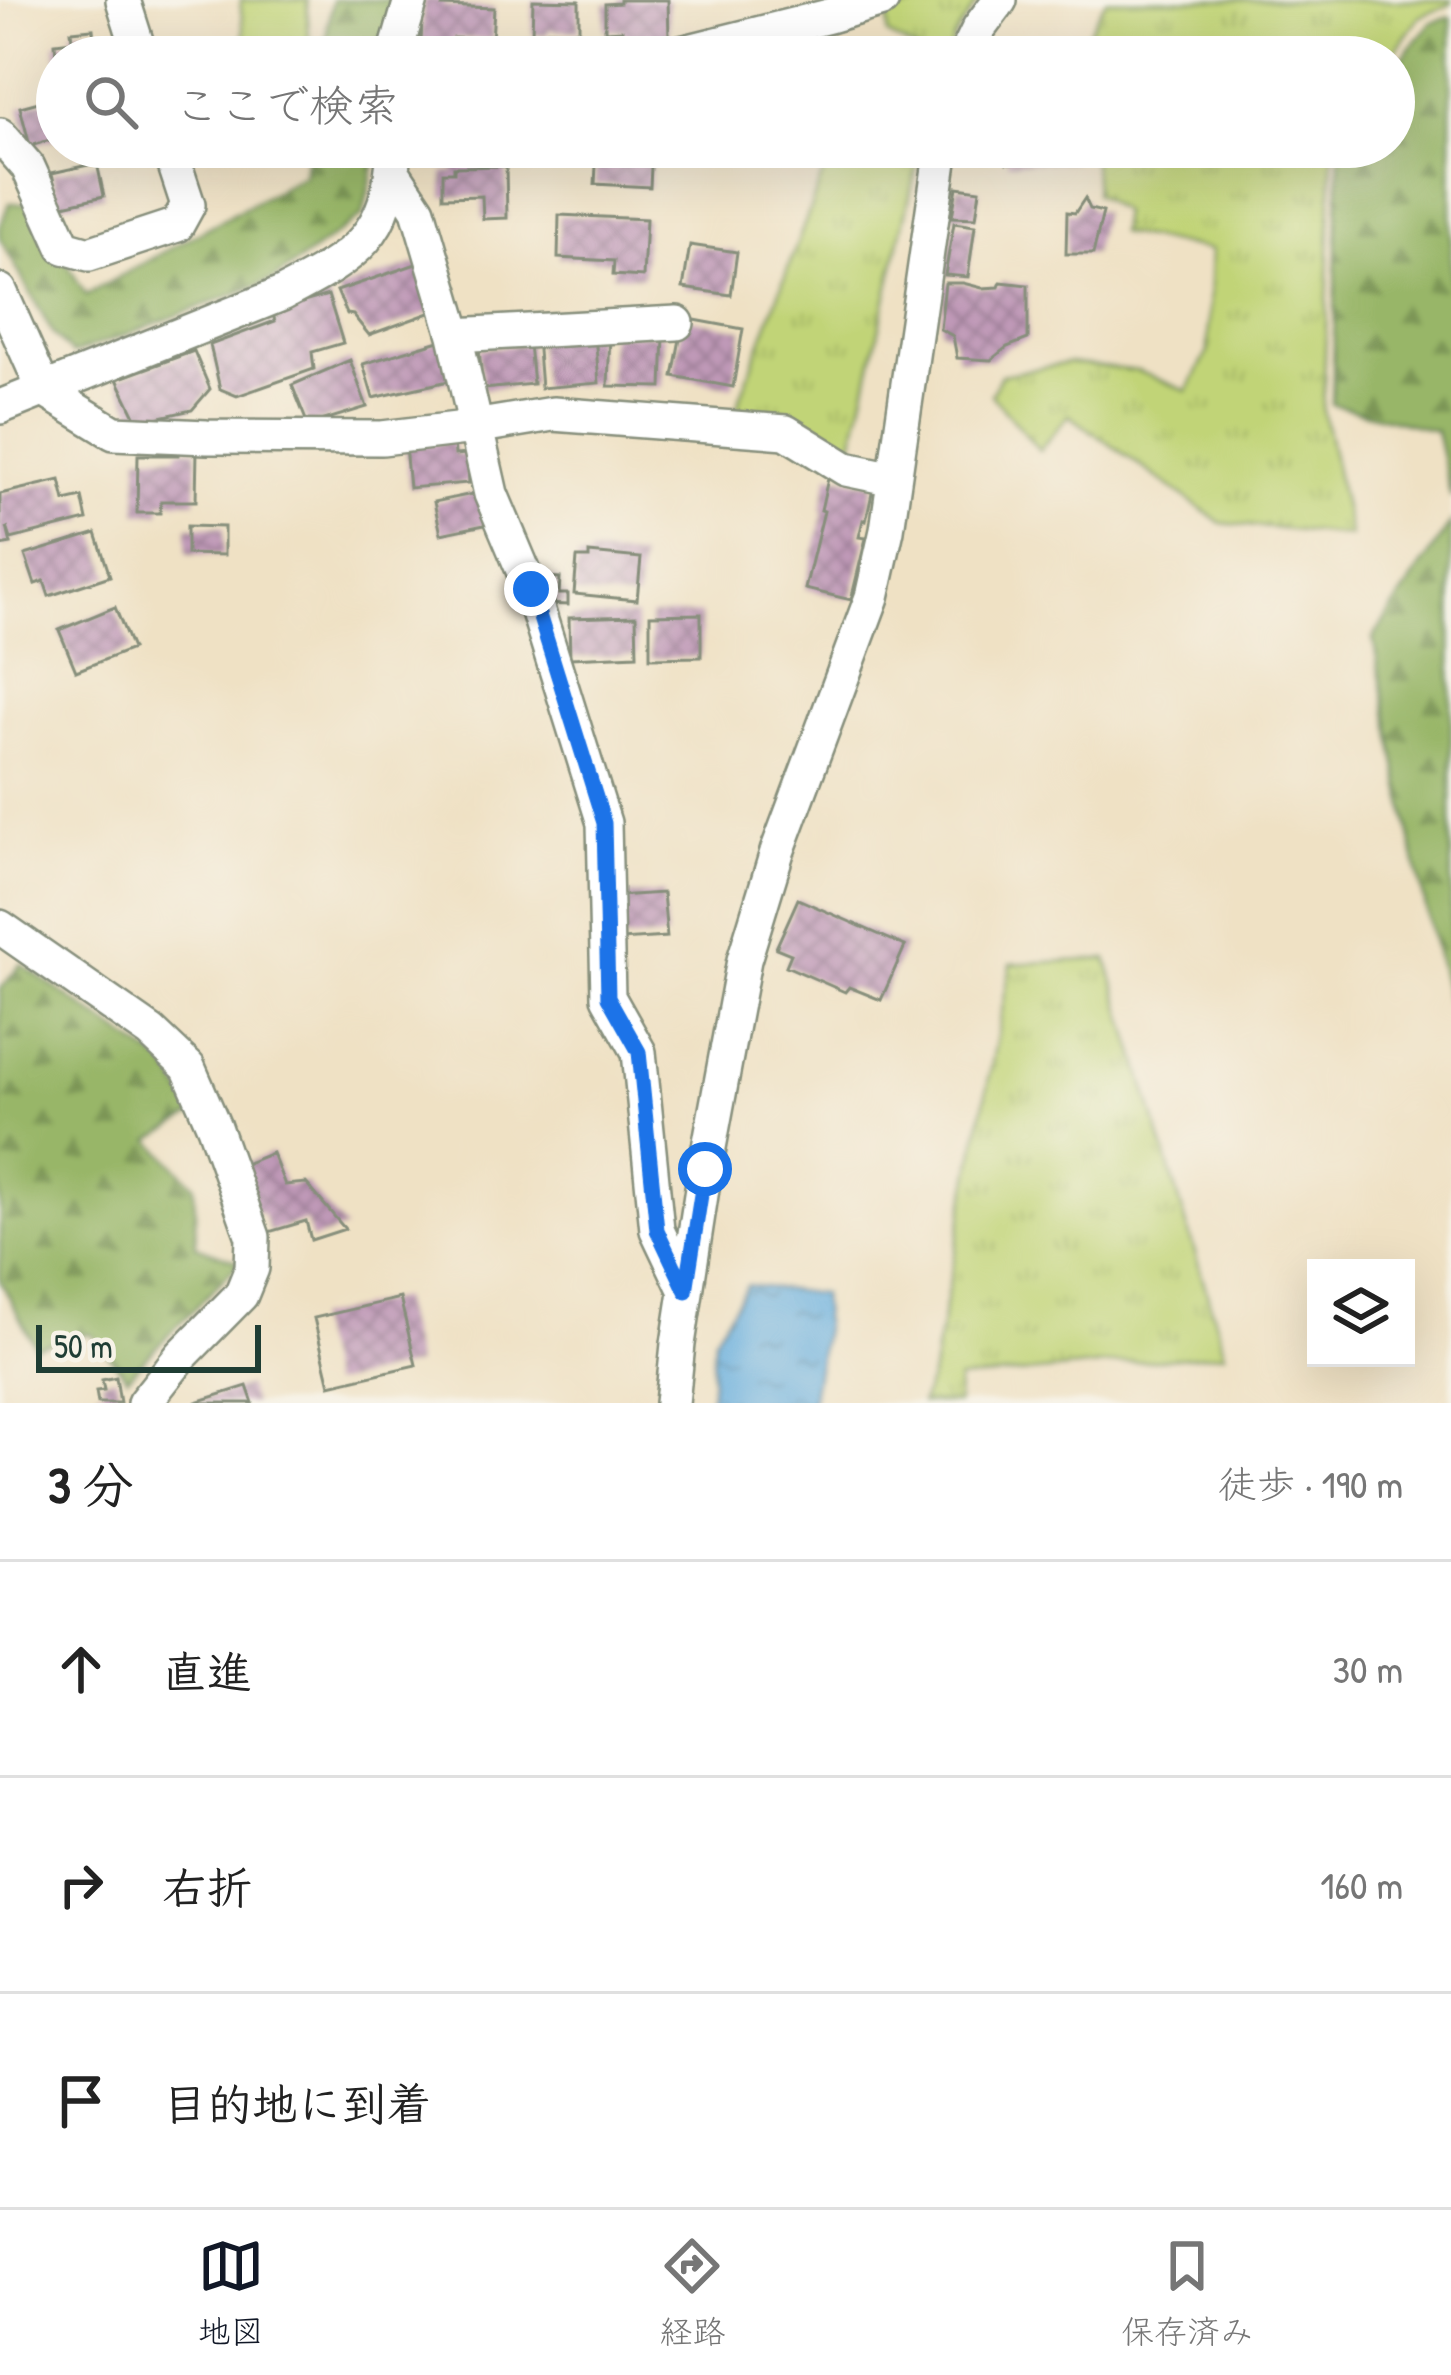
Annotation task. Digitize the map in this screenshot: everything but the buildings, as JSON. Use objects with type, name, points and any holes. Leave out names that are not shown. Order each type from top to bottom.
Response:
[{"type":"street","points":[[123,0],[134,36]]},
{"type":"street","points":[[400,36],[411,0]]},
{"type":"street","points":[[734,36],[825,8],[882,0]]},
{"type":"street","points":[[975,36],[1000,0]]},
{"type":"street","points":[[0,135],[28,167],[64,247],[89,254],[177,225],[188,205],[177,168]]},
{"type":"street","points":[[0,407],[282,294],[325,272],[368,239],[388,197],[393,168]]},
{"type":"street","points":[[398,168],[418,210],[455,335],[490,494],[531,589],[604,823],[608,997],[639,1052],[657,1230],[686,1291]]},
{"type":"street","points":[[672,1403],[705,1169],[744,960],[777,852],[872,597],[887,530],[939,168]]},
{"type":"street","points":[[0,291],[44,390],[114,433],[382,438],[553,414],[786,432],[846,469],[894,479]]},
{"type":"street","points":[[455,335],[677,323]]},
{"type":"street","points":[[0,927],[151,1032],[188,1067],[253,1237],[253,1268],[241,1295],[182,1355],[144,1403]]},
{"type":"green space","points":[[240,0],[307,0],[309,36],[244,36]]},
{"type":"green space","points":[[332,0],[402,0],[396,36],[326,36]]},
{"type":"green space","points":[[930,0],[979,0],[955,36],[890,36],[888,15]]},
{"type":"green space","points":[[1106,0],[1451,0],[1419,17],[1406,36],[1087,35]]},
{"type":"green space","points":[[1451,17],[1451,498],[1436,431],[1332,404],[1339,168],[1415,168],[1415,42],[1431,23]]},
{"type":"green space","points":[[305,168],[373,168],[363,215],[273,280],[73,354],[53,334],[0,238],[9,203],[31,204],[86,295],[304,175]]},
{"type":"green space","points":[[825,168],[916,168],[852,448],[736,409]]},
{"type":"green space","points":[[1093,168],[1332,168],[1323,410],[1350,536],[1221,523],[1069,415],[1039,450],[991,394],[1001,375],[1068,363],[1138,371],[1187,391],[1208,352],[1211,250],[1119,233],[1122,212],[1095,194]]},
{"type":"green space","points":[[1451,523],[1451,1017],[1413,851],[1373,638]]},
{"type":"green space","points":[[1107,959],[1225,1353],[958,1380],[957,1403],[921,1403],[931,1377],[1011,964]]},
{"type":"green space","points":[[21,964],[166,1065],[195,1114],[151,1140],[194,1185],[196,1246],[240,1262],[127,1377],[90,1333],[35,1346],[0,1280],[0,990]]},
{"type":"water","points":[[747,1285],[821,1294],[824,1329],[811,1403],[710,1403],[714,1338]]},
{"type":"route","points":[[531,589],[604,823],[608,997],[639,1052],[657,1230],[686,1291],[705,1169]]}]
